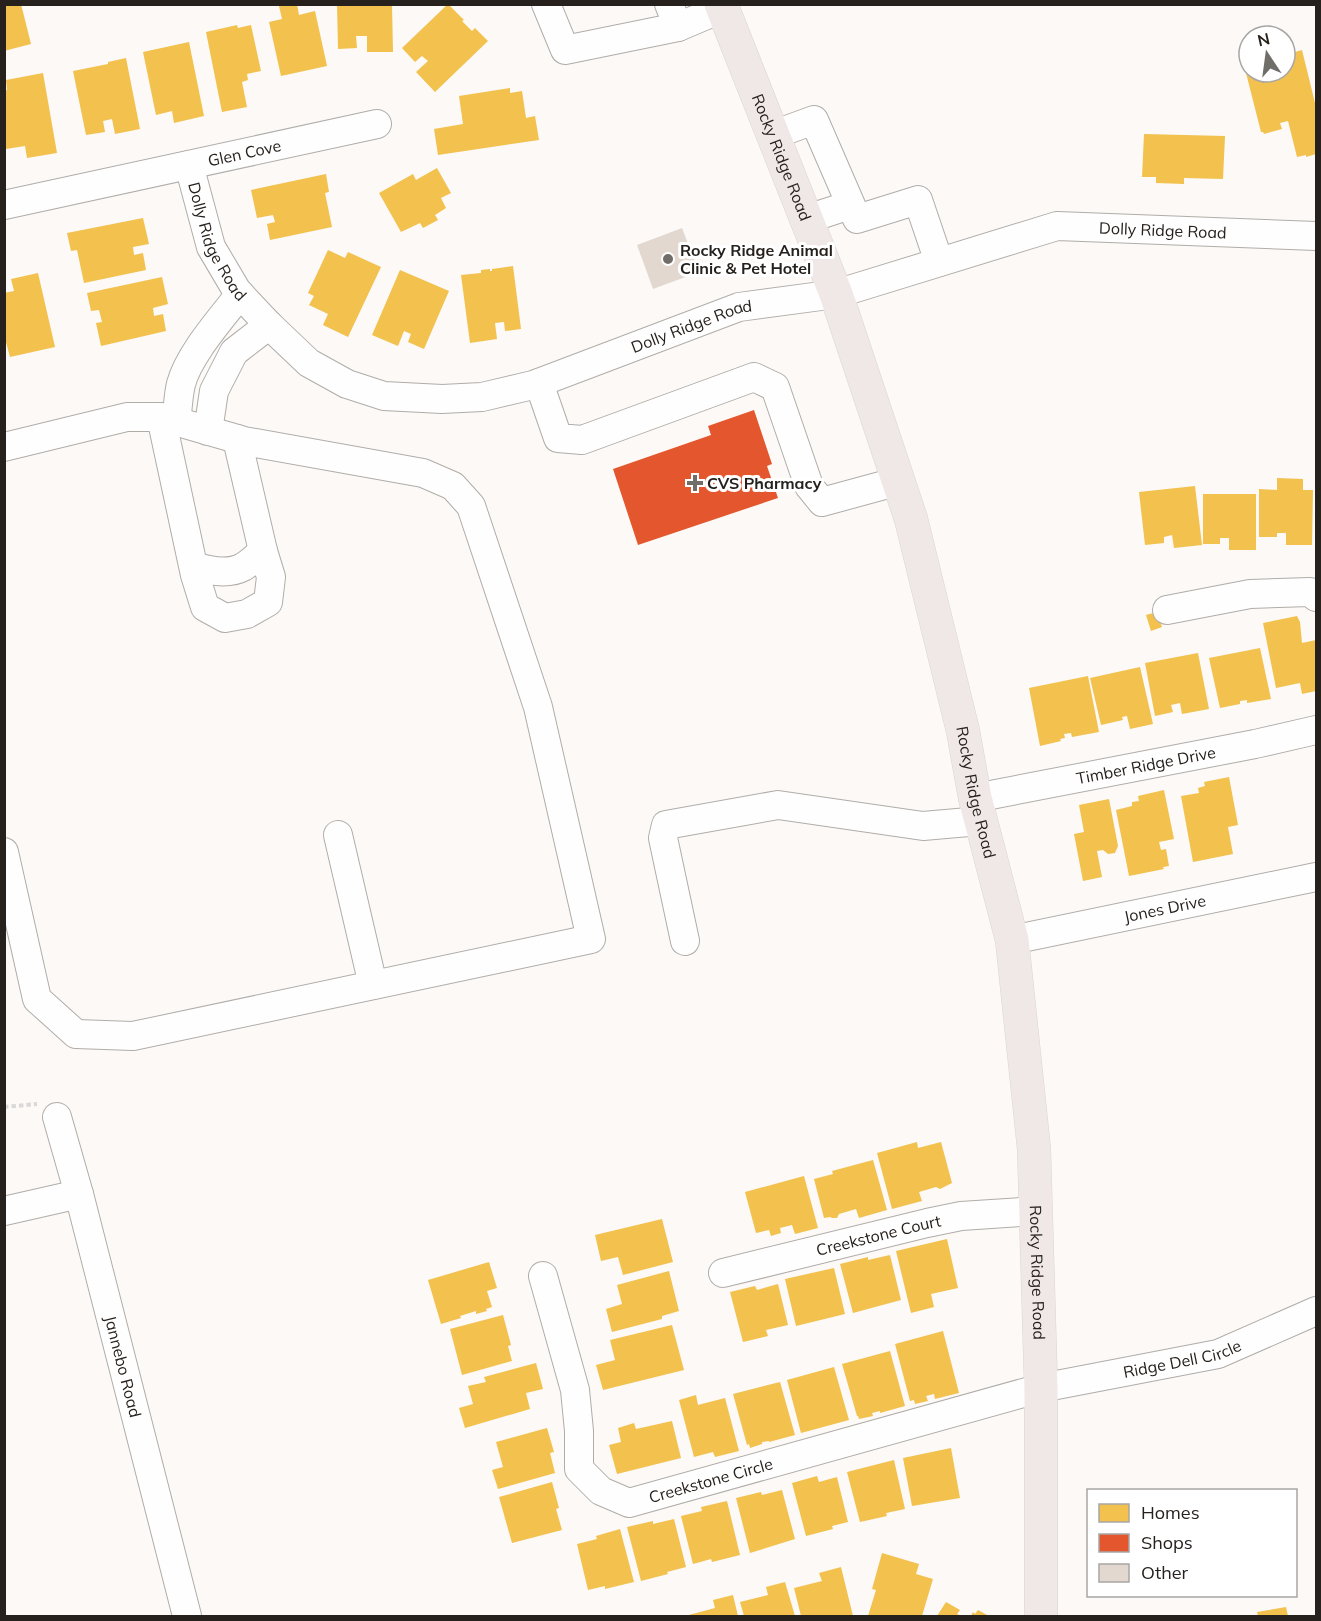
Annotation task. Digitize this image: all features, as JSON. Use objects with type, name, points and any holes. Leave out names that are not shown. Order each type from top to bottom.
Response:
[{"type":"main road","name":"Rocky Ridge Road","points":[[722,6],[836,294],[911,519],[963,731],[977,809],[1012,940],[1034,1149],[1041,1388],[1041,1617]]},
{"type":"street","points":[[546,4],[565,50],[673,16],[722,6]]},
{"type":"street","points":[[773,135],[814,120],[856,219],[918,200],[939,262]]},
{"type":"street","name":"Glen Cove","points":[[4,205],[377,124]]},
{"type":"street","name":"Dolly Ridge Road","points":[[189,165],[211,247],[240,294],[309,363],[347,384],[384,396],[442,399],[482,397],[539,383],[739,307],[836,294],[1057,226],[1317,236]]},
{"type":"street","points":[[807,219],[850,204]]},
{"type":"street","points":[[237,439],[271,577],[268,602],[247,614],[225,618],[205,607],[194,566],[168,419],[193,359],[240,294]]},
{"type":"street","points":[[208,431],[214,391],[234,352],[269,325]]},
{"type":"street","points":[[539,383],[558,438],[582,440],[754,377],[775,387],[809,486],[822,502],[898,481]]},
{"type":"street","points":[[4,447],[127,417],[168,419],[237,439],[423,473],[453,486],[471,506],[538,707],[591,939],[133,1036],[76,1034],[37,999],[4,852]]},
{"type":"street","points":[[194,566],[208,571],[224,571],[242,567],[263,551]]},
{"type":"street","points":[[1167,609],[1250,594],[1310,592],[1317,597]]},
{"type":"street","name":"Timber Ridge Drive","points":[[685,941],[663,838],[666,825],[778,805],[923,826],[977,809],[1317,730]]},
{"type":"street","points":[[338,835],[373,985]]},
{"type":"street","name":"Jones Drive","points":[[1012,940],[1317,877]]},
{"type":"street","name":"Jannebo Road","points":[[57,1118],[79,1194],[188,1617]]},
{"type":"street","points":[[4,1211],[79,1194]]},
{"type":"street","name":"Creekstone Court","points":[[723,1273],[961,1216],[1036,1211]]},
{"type":"street","name":"Creekstone Circle","points":[[543,1276],[575,1390],[579,1431],[579,1469],[601,1491],[629,1503],[1041,1388]]},
{"type":"street","name":"Ridge Dell Circle","points":[[1041,1388],[1218,1354],[1317,1311]]},
{"type":"building: Homes","points":[[4,4],[21,4],[31,44],[4,51]]},
{"type":"building: Homes","points":[[297,4],[299,15],[315,11],[327,66],[281,76],[269,22],[282,19],[279,6]]},
{"type":"building: Homes","points":[[337,4],[392,4],[393,52],[367,52],[367,36],[356,36],[357,48],[338,49]]},
{"type":"building: Homes","points":[[448,4],[472,31],[475,28],[488,41],[435,92],[416,72],[428,61],[422,56],[415,62],[402,48]]},
{"type":"building: Homes","points":[[237,25],[238,28],[251,25],[261,71],[247,74],[248,80],[242,82],[247,107],[222,112],[206,32]]},
{"type":"building: Homes","points":[[189,42],[204,116],[174,123],[172,111],[156,115],[143,52]]},
{"type":"building: Homes","points":[[1302,50],[1316,107],[1316,154],[1306,157],[1306,155],[1297,157],[1288,121],[1280,123],[1282,129],[1264,134],[1261,132],[1249,84],[1297,84],[1297,51]]},
{"type":"building: Homes","points":[[126,58],[140,129],[115,134],[112,119],[103,121],[105,132],[86,135],[73,71]]},
{"type":"building: Homes","points":[[43,73],[57,153],[27,158],[25,146],[6,149],[4,91],[7,90],[6,80]]},
{"type":"building: Homes","points":[[510,88],[510,93],[522,91],[526,118],[535,116],[539,140],[438,155],[434,129],[463,124],[459,96]]},
{"type":"building: Homes","points":[[1144,134],[1225,136],[1223,179],[1184,178],[1184,184],[1156,183],[1156,177],[1142,177]]},
{"type":"building: Homes","points":[[437,168],[451,193],[441,198],[446,208],[435,215],[438,220],[423,228],[420,223],[401,232],[379,193],[413,174],[416,180]]},
{"type":"building: Homes","points":[[326,174],[329,192],[325,193],[332,227],[270,240],[267,224],[275,222],[273,215],[257,218],[251,190]]},
{"type":"building: Homes","points":[[143,218],[149,244],[133,247],[134,255],[143,253],[146,270],[84,283],[77,250],[71,251],[67,233]]},
{"type":"building: Homes","points":[[328,250],[345,258],[348,252],[381,267],[348,337],[323,325],[328,314],[309,305],[314,296],[308,293]]},
{"type":"building: Homes","points":[[513,266],[521,329],[505,331],[504,322],[495,323],[497,339],[470,343],[461,275]]},
{"type":"building: Homes","points":[[400,270],[449,291],[424,349],[408,342],[411,334],[404,331],[398,346],[372,335]]},
{"type":"building: Homes","points":[[38,273],[55,347],[10,357],[4,335],[4,293],[14,291],[11,279]]},
{"type":"building: Homes","points":[[162,277],[168,304],[153,308],[154,316],[163,314],[166,331],[101,346],[96,323],[102,322],[99,310],[91,311],[87,293]]},
{"type":"building: Homes","points":[[1277,478],[1303,479],[1303,490],[1313,490],[1312,545],[1286,545],[1286,533],[1277,533],[1277,537],[1259,537],[1259,489],[1277,490]]},
{"type":"building: Homes","points":[[1195,486],[1202,545],[1174,548],[1172,535],[1164,537],[1164,543],[1145,545],[1139,492]]},
{"type":"building: Homes","points":[[1203,494],[1256,494],[1256,550],[1229,550],[1229,538],[1220,538],[1220,544],[1203,544]]},
{"type":"building: Homes","points":[[1157,612],[1162,627],[1151,631],[1146,615]]},
{"type":"building: Homes","points":[[1297,616],[1300,622],[1302,643],[1316,640],[1316,691],[1302,694],[1300,683],[1276,688],[1263,623]]},
{"type":"building: Homes","points":[[1260,648],[1271,699],[1247,703],[1247,700],[1240,701],[1240,704],[1220,708],[1209,658]]},
{"type":"building: Homes","points":[[1198,653],[1209,709],[1182,714],[1180,703],[1171,705],[1173,712],[1155,716],[1145,663]]},
{"type":"building: Homes","points":[[1140,667],[1153,724],[1130,729],[1127,716],[1122,717],[1123,720],[1101,725],[1090,678]]},
{"type":"building: Homes","points":[[1088,676],[1099,732],[1072,737],[1071,733],[1064,734],[1065,738],[1060,739],[1061,741],[1040,746],[1029,688]]},
{"type":"building: Homes","points":[[1229,777],[1238,825],[1228,827],[1233,854],[1193,862],[1181,796],[1199,793],[1198,788],[1205,786],[1204,782]]},
{"type":"building: Homes","points":[[1164,790],[1174,839],[1159,842],[1161,850],[1166,849],[1169,866],[1129,876],[1116,810],[1132,806],[1132,802],[1139,801],[1138,796]]},
{"type":"building: Homes","points":[[1109,799],[1118,846],[1115,853],[1097,851],[1102,877],[1083,881],[1074,834],[1084,832],[1079,805]]},
{"type":"building: Homes","points":[[917,1142],[918,1148],[941,1142],[952,1183],[940,1189],[936,1187],[919,1192],[922,1201],[892,1209],[877,1153]]},
{"type":"building: Homes","points":[[873,1160],[887,1210],[859,1218],[856,1209],[839,1214],[837,1218],[824,1218],[814,1179],[833,1174],[832,1171]]},
{"type":"building: Homes","points":[[804,1176],[818,1228],[795,1234],[792,1225],[780,1228],[781,1233],[771,1236],[769,1230],[756,1233],[745,1192]]},
{"type":"building: Homes","points":[[662,1219],[673,1262],[623,1275],[618,1257],[601,1261],[595,1235]]},
{"type":"building: Homes","points":[[947,1239],[958,1288],[931,1294],[934,1307],[911,1313],[896,1251]]},
{"type":"building: Homes","points":[[890,1255],[901,1300],[853,1313],[840,1264],[868,1257],[868,1260]]},
{"type":"building: Homes","points":[[489,1262],[497,1288],[487,1291],[492,1307],[486,1309],[487,1311],[476,1314],[476,1311],[441,1324],[428,1280]]},
{"type":"building: Homes","points":[[834,1268],[845,1314],[796,1326],[785,1279]]},
{"type":"building: Homes","points":[[669,1271],[679,1311],[662,1316],[662,1319],[612,1332],[606,1309],[622,1304],[617,1285]]},
{"type":"building: Homes","points":[[778,1284],[788,1325],[766,1330],[768,1336],[743,1342],[730,1292],[755,1286],[757,1290]]},
{"type":"building: Homes","points":[[503,1315],[511,1345],[508,1346],[512,1361],[462,1375],[450,1329]]},
{"type":"building: Homes","points":[[672,1325],[684,1370],[603,1390],[596,1365],[615,1360],[610,1340]]},
{"type":"building: Homes","points":[[943,1331],[959,1393],[935,1399],[934,1394],[926,1396],[928,1401],[915,1404],[914,1400],[910,1401],[895,1344]]},
{"type":"building: Homes","points":[[890,1351],[905,1406],[872,1413],[873,1416],[859,1419],[842,1364]]},
{"type":"building: Homes","points":[[536,1363],[543,1389],[526,1393],[530,1409],[465,1428],[459,1408],[473,1404],[468,1386],[486,1382],[484,1377]]},
{"type":"building: Homes","points":[[834,1367],[849,1420],[801,1433],[787,1380]]},
{"type":"building: Homes","points":[[780,1382],[795,1435],[762,1442],[750,1448],[749,1444],[747,1445],[733,1394]]},
{"type":"building: Homes","points":[[696,1395],[698,1405],[725,1398],[739,1451],[715,1457],[713,1452],[694,1457],[679,1400]]},
{"type":"building: Homes","points":[[672,1421],[681,1458],[617,1474],[609,1445],[621,1442],[618,1428],[634,1423],[636,1429]]},
{"type":"building: Homes","points":[[547,1428],[554,1452],[550,1453],[555,1473],[498,1489],[492,1470],[503,1467],[496,1442]]},
{"type":"building: Homes","points":[[951,1448],[960,1498],[912,1506],[903,1458]]},
{"type":"building: Homes","points":[[894,1460],[905,1509],[860,1522],[847,1472]]},
{"type":"building: Homes","points":[[817,1476],[819,1482],[837,1477],[848,1522],[832,1526],[833,1529],[806,1536],[792,1483]]},
{"type":"building: Homes","points":[[552,1482],[562,1530],[512,1543],[499,1497]]},
{"type":"building: Homes","points":[[782,1490],[795,1539],[750,1553],[736,1498]]},
{"type":"building: Homes","points":[[727,1501],[740,1555],[693,1564],[681,1516],[702,1511],[701,1507]]},
{"type":"building: Homes","points":[[674,1519],[686,1567],[641,1581],[627,1527]]},
{"type":"building: Homes","points":[[620,1529],[634,1582],[605,1589],[605,1586],[588,1590],[577,1544],[597,1539],[596,1536]]},
{"type":"building: Homes","points":[[882,1553],[919,1564],[916,1574],[933,1579],[922,1616],[868,1616],[876,1590],[872,1589]]},
{"type":"building: Homes","points":[[841,1567],[853,1616],[801,1616],[794,1588],[822,1581],[819,1573]]},
{"type":"building: Homes","points":[[785,1582],[795,1616],[744,1616],[740,1602],[768,1595],[766,1587]]},
{"type":"building: Homes","points":[[733,1595],[738,1616],[685,1616],[715,1608],[713,1600]]},
{"type":"building: Homes","points":[[946,1602],[960,1610],[957,1614],[962,1616],[937,1616]]},
{"type":"building: Homes","points":[[1286,1607],[1288,1616],[1258,1616],[1257,1612]]},
{"type":"building: Homes","points":[[978,1610],[989,1616],[971,1616]]},
{"type":"building: Shops","name":"CVS Pharmacy","points":[[754,410],[772,464],[767,466],[778,498],[638,545],[613,469],[711,435],[708,426]]},
{"type":"building: Other","name":"Rocky Ridge Animal Clinic & Pet Hotel","points":[[682,228],[699,272],[653,289],[637,245]]},
{"type":"place","name":"Rocky Ridge Animal Clinic & Pet Hotel","points":[[668,259]]},
{"type":"place","name":"CVS Pharmacy","points":[[695,483]]}]
